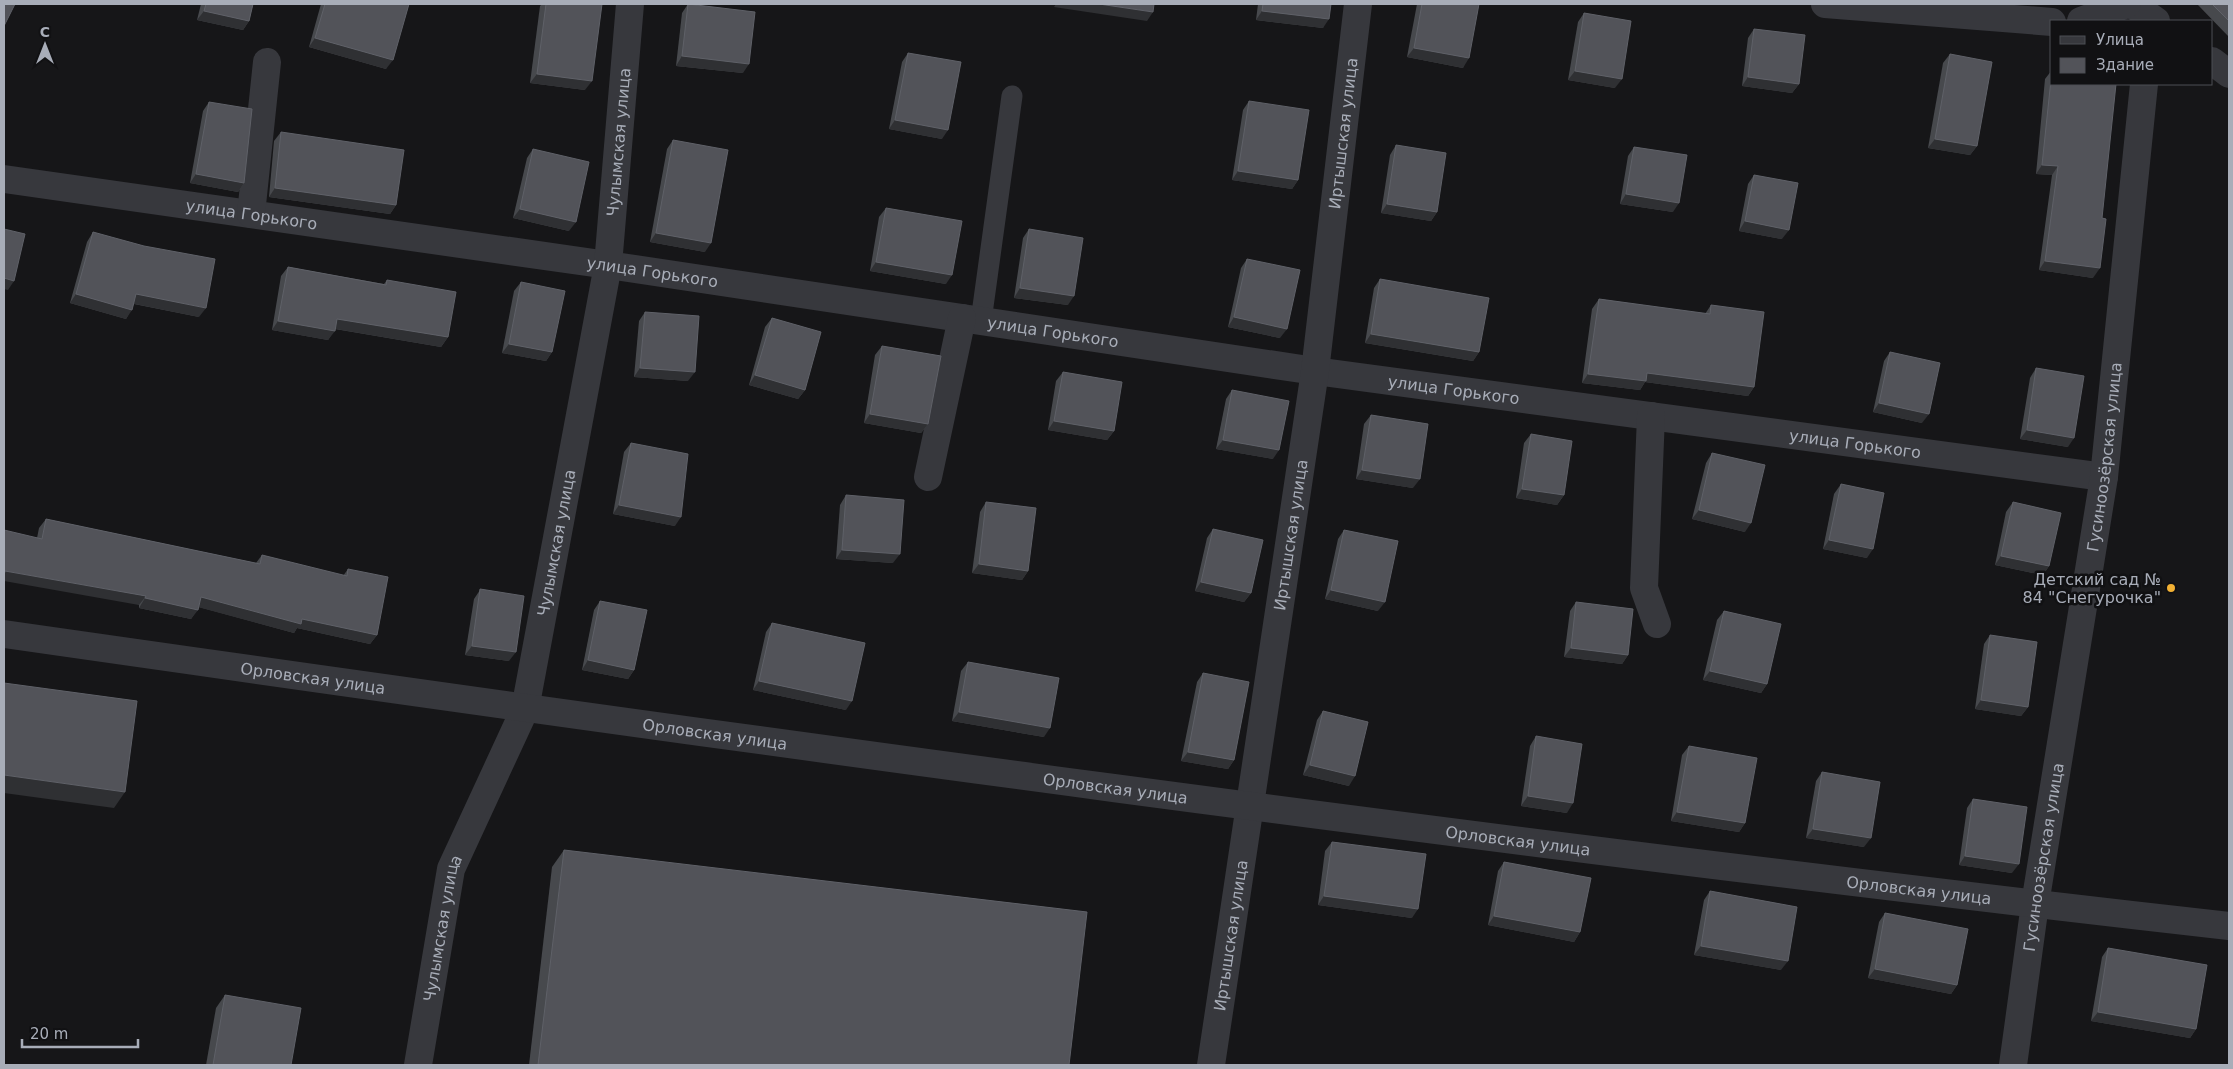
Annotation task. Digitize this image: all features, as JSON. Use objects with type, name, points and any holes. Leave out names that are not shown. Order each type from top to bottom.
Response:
[{"type":"street","name":"Чулымская улица","points":[[418,1065],[451,869],[525,709],[608,265],[630,4]]},
{"type":"street","name":"Иртышская улица","points":[[1212,1065],[1315,371],[1358,4]]},
{"type":"street","points":[[1825,4],[2050,22]]},
{"type":"street","points":[[2084,20],[2127,4]]},
{"type":"street","points":[[2131,4],[2135,20]]},
{"type":"street","points":[[2131,4],[2155,20]]},
{"type":"street","points":[[251,214],[267,62]]},
{"type":"street","points":[[2213,62],[2229,74]]},
{"type":"street","name":"Гусиноозёрская улица","points":[[2013,1065],[2035,904],[2104,477],[2144,85]]},
{"type":"street","name":"улица Горького","points":[[4,178],[608,265],[1315,371],[2104,477]]},
{"type":"street","points":[[928,477],[971,320]]},
{"type":"street","points":[[1651,416],[1644,588],[1657,624]]},
{"type":"street","name":"Орловская улица","points":[[4,634],[525,709],[1249,807],[2035,904],[2229,926]]},
{"type":"lane","points":[[971,320],[1012,96]]},
{"type":"building","points":[[4,4],[15,4],[4,26]]},
{"type":"building","points":[[206,4],[253,4],[249,21],[204,11]]},
{"type":"building","points":[[325,4],[409,4],[393,60],[315,38]]},
{"type":"building","points":[[546,4],[602,4],[592,81],[537,74]]},
{"type":"building","points":[[688,4],[755,12],[749,64],[682,56]]},
{"type":"building","points":[[1099,4],[1154,4],[1153,12]]},
{"type":"building","points":[[1263,4],[1331,4],[1329,19],[1262,11]]},
{"type":"building","points":[[1422,4],[1479,4],[1469,58],[1414,48]]},
{"type":"building","points":[[2212,4],[2229,4],[2229,21]]},
{"type":"building","points":[[1584,13],[1631,21],[1622,79],[1575,71]]},
{"type":"building","points":[[1754,29],[1805,35],[1799,84],[1748,77]]},
{"type":"building","points":[[908,53],[961,62],[948,130],[895,120]]},
{"type":"building","points":[[1950,54],[1992,62],[1977,146],[1935,139]]},
{"type":"building","points":[[2050,85],[2116,85],[2102,218],[2106,219],[2100,268],[2045,261],[2058,166],[2042,165]]},
{"type":"building","points":[[1249,101],[1309,110],[1298,180],[1238,171]]},
{"type":"building","points":[[209,102],[252,109],[244,183],[196,174]]},
{"type":"building","points":[[281,132],[404,150],[396,205],[275,188]]},
{"type":"building","points":[[673,140],[728,150],[711,243],[656,233]]},
{"type":"building","points":[[1396,145],[1446,153],[1437,212],[1387,204]]},
{"type":"building","points":[[1634,147],[1687,155],[1679,203],[1626,194]]},
{"type":"building","points":[[533,149],[589,162],[576,222],[520,209]]},
{"type":"building","points":[[1754,175],[1798,183],[1789,230],[1745,221]]},
{"type":"building","points":[[886,208],[962,221],[952,275],[876,262]]},
{"type":"building","points":[[4,229],[25,234],[14,281],[4,278]]},
{"type":"building","points":[[1029,229],[1083,238],[1074,296],[1020,288]]},
{"type":"building","points":[[93,232],[144,246],[215,259],[206,308],[136,294],[132,310],[76,294]]},
{"type":"building","points":[[1247,259],[1300,270],[1287,329],[1234,317]]},
{"type":"building","points":[[288,267],[386,285],[387,280],[456,292],[448,337],[337,319],[335,331],[278,321]]},
{"type":"building","points":[[1380,279],[1489,298],[1479,352],[1371,334]]},
{"type":"building","points":[[521,282],[565,291],[552,352],[509,344]]},
{"type":"building","points":[[1599,299],[1710,314],[1711,305],[1764,312],[1754,387],[1647,373],[1646,381],[1588,374]]},
{"type":"building","points":[[645,312],[699,316],[695,372],[640,368]]},
{"type":"building","points":[[772,318],[821,332],[805,390],[755,375]]},
{"type":"building","points":[[882,346],[941,356],[928,424],[870,414]]},
{"type":"building","points":[[1890,352],[1940,363],[1929,414],[1879,403]]},
{"type":"building","points":[[2036,368],[2084,376],[2074,438],[2027,430]]},
{"type":"building","points":[[1063,372],[1122,382],[1114,431],[1054,421]]},
{"type":"building","points":[[1232,390],[1289,401],[1279,450],[1223,440]]},
{"type":"building","points":[[1371,415],[1428,424],[1420,479],[1362,470]]},
{"type":"building","points":[[1531,434],[1572,441],[1564,495],[1522,489]]},
{"type":"building","points":[[631,443],[688,454],[681,517],[619,505]]},
{"type":"building","points":[[1712,453],[1765,465],[1751,523],[1699,510]]},
{"type":"building","points":[[1841,484],[1884,493],[1873,549],[1829,540]]},
{"type":"building","points":[[846,495],[904,500],[900,554],[842,550]]},
{"type":"building","points":[[986,502],[1036,508],[1028,571],[979,564]]},
{"type":"building","points":[[2013,502],[2061,513],[2049,566],[2001,556]]},
{"type":"building","points":[[46,519],[260,564],[262,555],[347,576],[348,569],[388,577],[377,635],[302,619],[301,624],[201,597],[198,610],[145,598],[146,596],[5,571],[4,576],[4,530],[42,539]]},
{"type":"building","points":[[1213,529],[1263,540],[1251,593],[1201,582]]},
{"type":"building","points":[[1344,530],[1398,541],[1385,602],[1331,590]]},
{"type":"building","points":[[480,589],[524,596],[516,652],[472,646]]},
{"type":"building","points":[[600,601],[647,610],[634,670],[588,660]]},
{"type":"building","points":[[1576,602],[1633,609],[1628,655],[1571,648]]},
{"type":"building","points":[[1724,611],[1781,624],[1767,684],[1710,671]]},
{"type":"building","points":[[772,623],[865,643],[852,701],[759,681]]},
{"type":"building","points":[[1990,635],[2037,642],[2028,707],[1981,700]]},
{"type":"building","points":[[968,662],[1059,678],[1050,728],[959,712]]},
{"type":"building","points":[[1203,673],[1249,682],[1234,760],[1188,752]]},
{"type":"building","points":[[4,683],[137,701],[125,792],[4,775]]},
{"type":"building","points":[[1323,711],[1368,722],[1355,776],[1310,765]]},
{"type":"building","points":[[1536,736],[1582,744],[1573,803],[1528,796]]},
{"type":"building","points":[[1689,746],[1757,758],[1745,823],[1677,812]]},
{"type":"building","points":[[1822,772],[1880,782],[1871,838],[1813,829]]},
{"type":"building","points":[[1973,799],[2027,807],[2019,864],[1965,856]]},
{"type":"building","points":[[1332,842],[1426,854],[1418,909],[1324,896]]},
{"type":"building","points":[[564,850],[1087,912],[1069,1065],[538,1065]]},
{"type":"building","points":[[1504,862],[1591,878],[1580,932],[1494,916]]},
{"type":"building","points":[[1710,891],[1797,907],[1788,961],[1701,946]]},
{"type":"building","points":[[1885,913],[1968,929],[1957,985],[1875,969]]},
{"type":"building","points":[[2108,948],[2207,965],[2196,1029],[2098,1012]]},
{"type":"building","points":[[225,995],[301,1008],[291,1065],[213,1065]]},
{"type":"place","name":"Детский сад № 84 \"Снегурочка\"","points":[[2171,588]]}]
